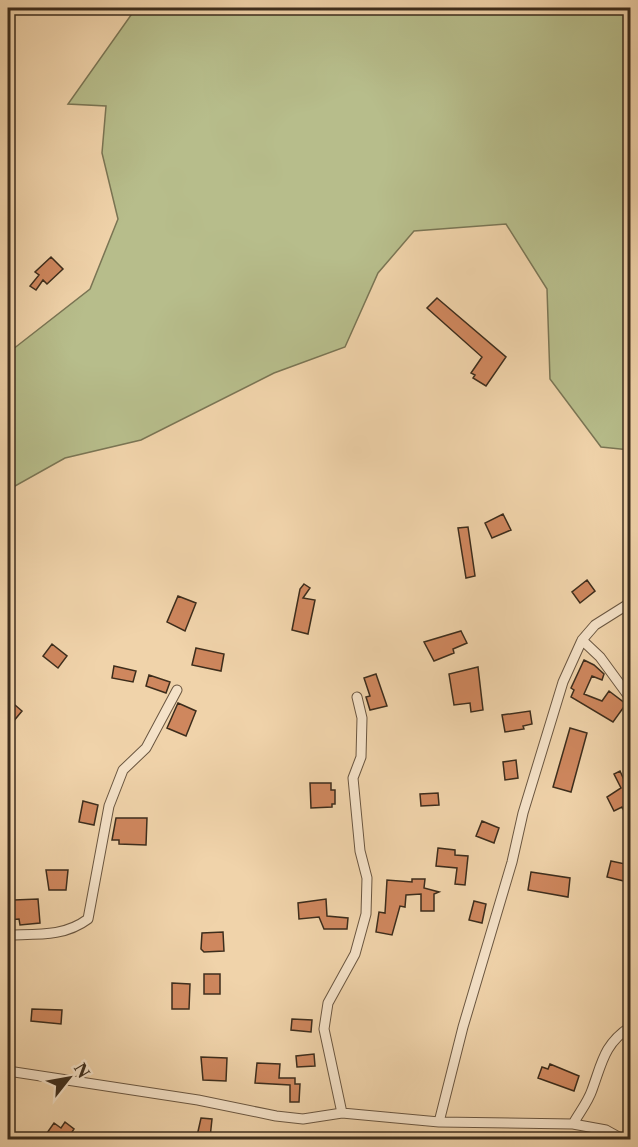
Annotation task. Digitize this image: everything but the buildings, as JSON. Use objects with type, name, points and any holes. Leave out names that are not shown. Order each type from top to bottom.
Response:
[{"type":"street","points":[[439,1122],[463,1027],[562,682],[582,640],[595,625],[630,603]]},
{"type":"street","points":[[582,640],[600,657],[630,698]]},
{"type":"street","points":[[8,934],[56,934],[77,927],[88,919],[109,806],[123,770],[146,748],[177,690]]},
{"type":"street","points":[[342,1113],[324,1029],[328,1003],[355,954],[366,914],[367,878],[360,852],[352,778],[361,757],[362,718],[357,697]]},
{"type":"street","points":[[573,1124],[591,1093],[603,1054],[622,1032],[630,1027]]},
{"type":"street","points":[[8,1071],[198,1100],[276,1116],[303,1119],[342,1113],[439,1122],[573,1124],[606,1130],[624,1140]]},
{"type":"green space","points":[[136,8],[630,8],[630,450],[601,447],[550,379],[547,289],[506,224],[414,231],[378,273],[345,347],[274,373],[141,440],[65,458],[8,490],[8,353],[90,289],[118,219],[102,153],[106,106],[68,104]]}]
